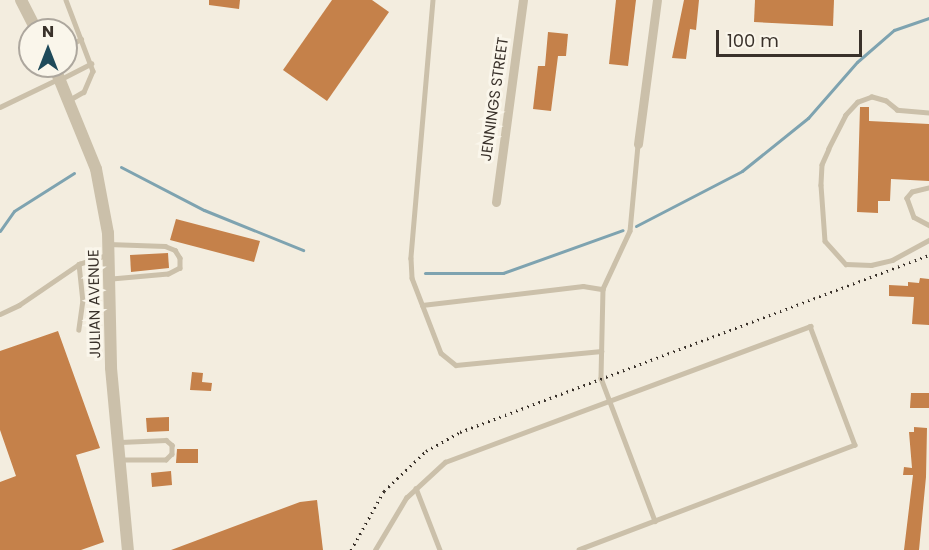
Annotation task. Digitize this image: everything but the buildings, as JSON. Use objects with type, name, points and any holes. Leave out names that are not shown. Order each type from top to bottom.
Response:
[{"type":"street","points":[[21,0],[30,18]]},
{"type":"street","name":"JENNINGS STREET","points":[[496,202],[523,0]]},
{"type":"street","points":[[638,144],[657,0]]},
{"type":"street","name":"JULIAN AVENUE","points":[[60,78],[99,178],[108,250],[117,442],[128,550]]},
{"type":"lane","points":[[66,0],[91,64],[91,83],[70,100]]},
{"type":"lane","points":[[433,0],[411,258],[412,278],[441,353],[456,365],[601,351]]},
{"type":"lane","points":[[78,68],[91,64]]},
{"type":"lane","points":[[0,107],[51,78]]},
{"type":"lane","points":[[929,112],[897,110],[886,100],[872,97],[858,102],[846,115],[822,165],[821,196],[825,241],[846,264],[881,262],[909,253],[929,240]]},
{"type":"lane","points":[[638,144],[630,231],[603,289],[601,378],[655,521]]},
{"type":"lane","points":[[929,188],[912,192],[907,198],[914,217],[929,225]]},
{"type":"lane","points":[[0,314],[20,306],[79,264],[108,250],[175,250],[180,268],[168,274],[109,279]]},
{"type":"lane","points":[[79,264],[83,300],[79,330]]},
{"type":"lane","points":[[422,305],[584,286],[603,289]]},
{"type":"lane","points":[[375,550],[406,498],[445,462],[810,326],[855,445],[579,550]]},
{"type":"lane","points":[[117,442],[166,440],[172,445],[172,454],[166,460],[119,460]]},
{"type":"lane","points":[[416,488],[440,550]]},
{"type":"waterway","points":[[636,226],[742,171],[808,118],[857,62],[894,30],[929,18]]},
{"type":"waterway","points":[[121,167],[204,210],[303,250]]},
{"type":"waterway","points":[[0,231],[14,211],[74,173]]},
{"type":"waterway","points":[[425,273],[503,273],[623,230]]},
{"type":"railway","points":[[351,550],[384,491],[426,451],[460,432],[929,255]]}]
